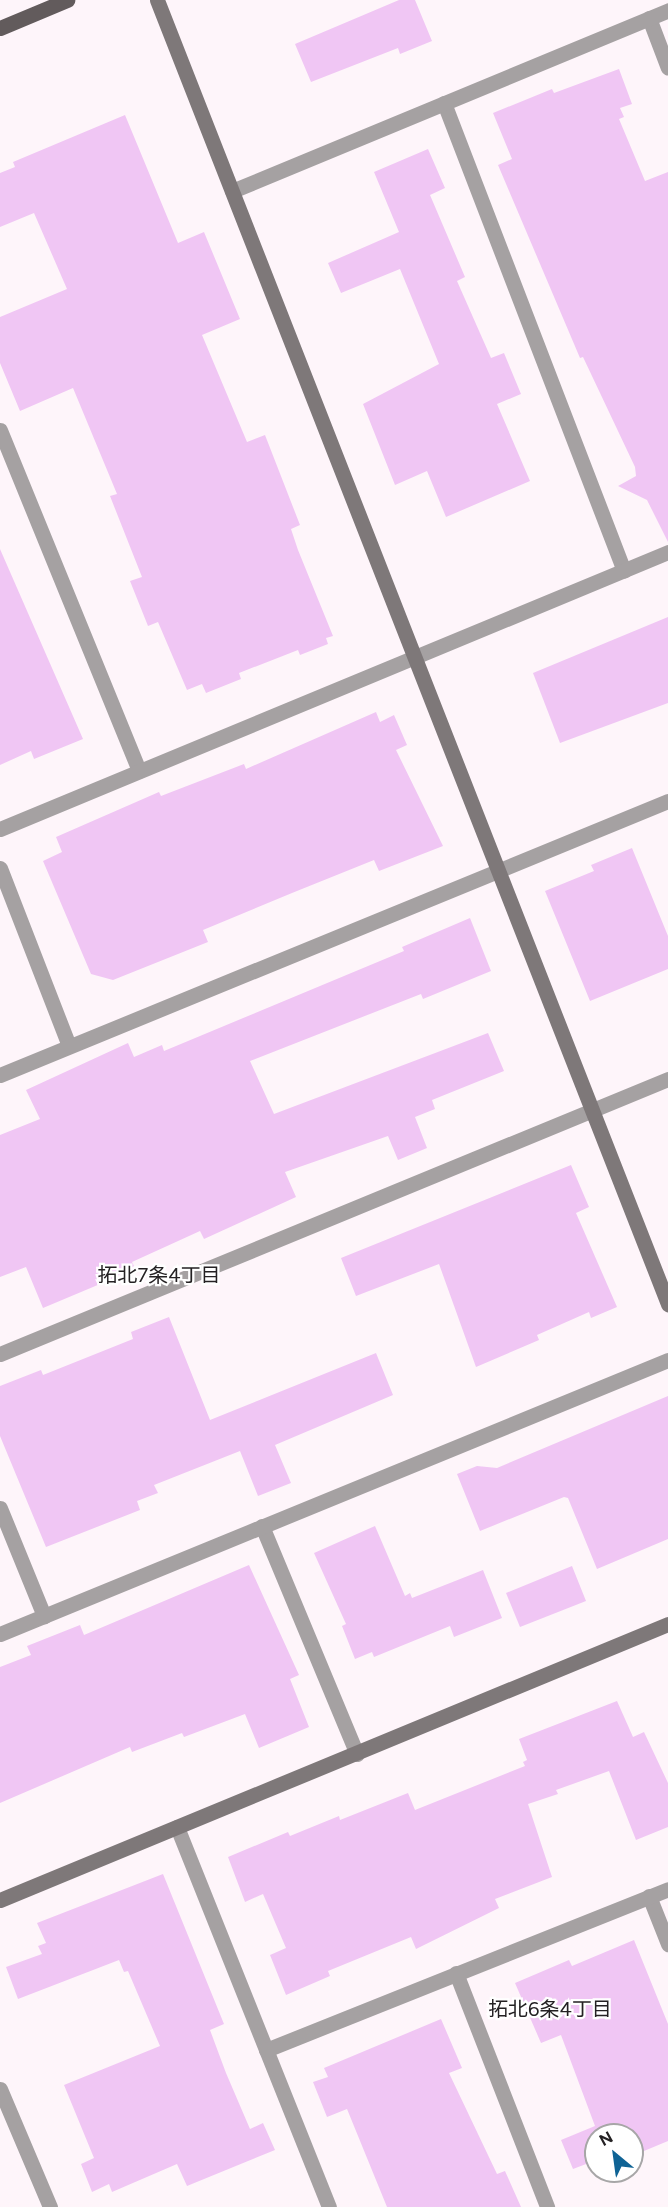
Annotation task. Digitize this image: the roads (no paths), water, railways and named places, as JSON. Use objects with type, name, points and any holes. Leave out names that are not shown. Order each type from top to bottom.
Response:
[{"type":"main road","points":[[0,28],[67,0]]},
{"type":"street","points":[[158,0],[668,1304]]},
{"type":"street","points":[[232,190],[668,10]]},
{"type":"street","points":[[649,18],[668,68]]},
{"type":"street","points":[[444,103],[624,571]]},
{"type":"street","points":[[0,430],[139,771]]},
{"type":"street","points":[[0,829],[668,552]]},
{"type":"street","points":[[0,1075],[668,801]]},
{"type":"street","points":[[0,868],[69,1046]]},
{"type":"street","points":[[0,1354],[668,1079]]},
{"type":"street","points":[[0,1634],[668,1360]]},
{"type":"street","points":[[0,1508],[44,1617]]},
{"type":"street","points":[[262,1526],[357,1754]]},
{"type":"street","points":[[0,1900],[668,1624]]},
{"type":"street","points":[[177,1827],[328,2207]]},
{"type":"street","points":[[266,2050],[668,1889]]},
{"type":"street","points":[[649,1896],[668,1944]]},
{"type":"street","points":[[456,1973],[547,2207]]},
{"type":"street","points":[[0,2089],[50,2207]]},
{"type":"district","name":"拓北7条4丁目","points":[[159,1275]]},
{"type":"district","name":"拓北6条4丁目","points":[[550,2009]]}]
